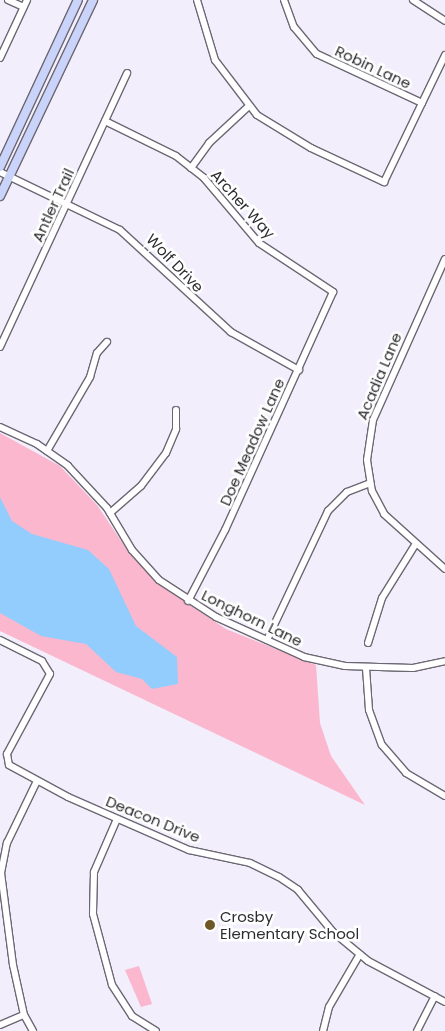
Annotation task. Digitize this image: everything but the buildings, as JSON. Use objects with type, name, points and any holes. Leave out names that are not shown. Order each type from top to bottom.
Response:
[{"type":"main road","points":[[0,167],[78,0]]},
{"type":"main road","points":[[0,196],[92,0]]},
{"type":"street","points":[[8,0],[24,7]]},
{"type":"street","points":[[0,58],[27,0]]},
{"type":"street","points":[[197,0],[215,60],[249,106],[277,130],[384,182],[445,55]]},
{"type":"street","name":"Robin Lane","points":[[284,0],[294,27],[317,54],[422,103]]},
{"type":"street","points":[[413,0],[445,21]]},
{"type":"street","name":"Antler Trail","points":[[0,347],[128,73]]},
{"type":"street","points":[[191,168],[209,143],[249,106]]},
{"type":"street","name":"Archer Way","points":[[105,122],[191,168],[259,244],[333,292]]},
{"type":"street","name":"Wolf Drive","points":[[0,172],[68,202],[137,241],[231,332],[299,370]]},
{"type":"street","name":"Acadia Lane","points":[[445,259],[442,272],[373,420],[368,447],[370,482],[384,514],[415,545],[445,570]]},
{"type":"street","name":"Doe Meadow Lane","points":[[188,601],[299,370],[333,292]]},
{"type":"street","points":[[47,451],[86,384],[97,353],[107,342]]},
{"type":"street","points":[[110,513],[141,486],[166,453],[176,429],[176,410]]},
{"type":"street","name":"Longhorn Lane","points":[[0,427],[47,451],[68,466],[110,513],[132,550],[159,580],[188,601],[304,657],[366,668],[412,668],[444,663]]},
{"type":"street","points":[[267,640],[328,511],[347,492],[370,482]]},
{"type":"street","points":[[368,643],[382,598],[415,545]]},
{"type":"street","name":"Deacon Drive","points":[[0,640],[42,661],[50,674],[7,760],[37,781],[189,850],[250,863],[279,877],[298,890],[333,932],[360,954],[445,1002]]},
{"type":"street","points":[[366,668],[369,710],[382,745],[406,773],[445,796]]},
{"type":"street","points":[[33,1031],[24,1015],[3,927],[1,874],[7,844],[37,781]]},
{"type":"street","points":[[117,818],[94,872],[93,914],[115,991],[132,1016],[156,1031]]},
{"type":"street","points":[[323,1031],[329,1007],[360,954]]},
{"type":"street","points":[[417,1031],[435,996]]},
{"type":"street","points":[[0,1025],[24,1015]]},
{"type":"shaded area","points":[[0,433],[60,466],[97,505],[128,551],[170,592],[226,629],[316,665],[320,723],[331,756],[365,805],[0,631]]},
{"type":"shaded area","points":[[139,966],[152,1004],[141,1007],[125,970]]},
{"type":"water","points":[[0,497],[12,521],[32,534],[88,550],[109,569],[136,626],[177,657],[178,684],[152,689],[142,679],[116,672],[86,644],[41,636],[0,613]]},
{"type":"place","name":"Crosby Elementary School","points":[[210,925]]}]
